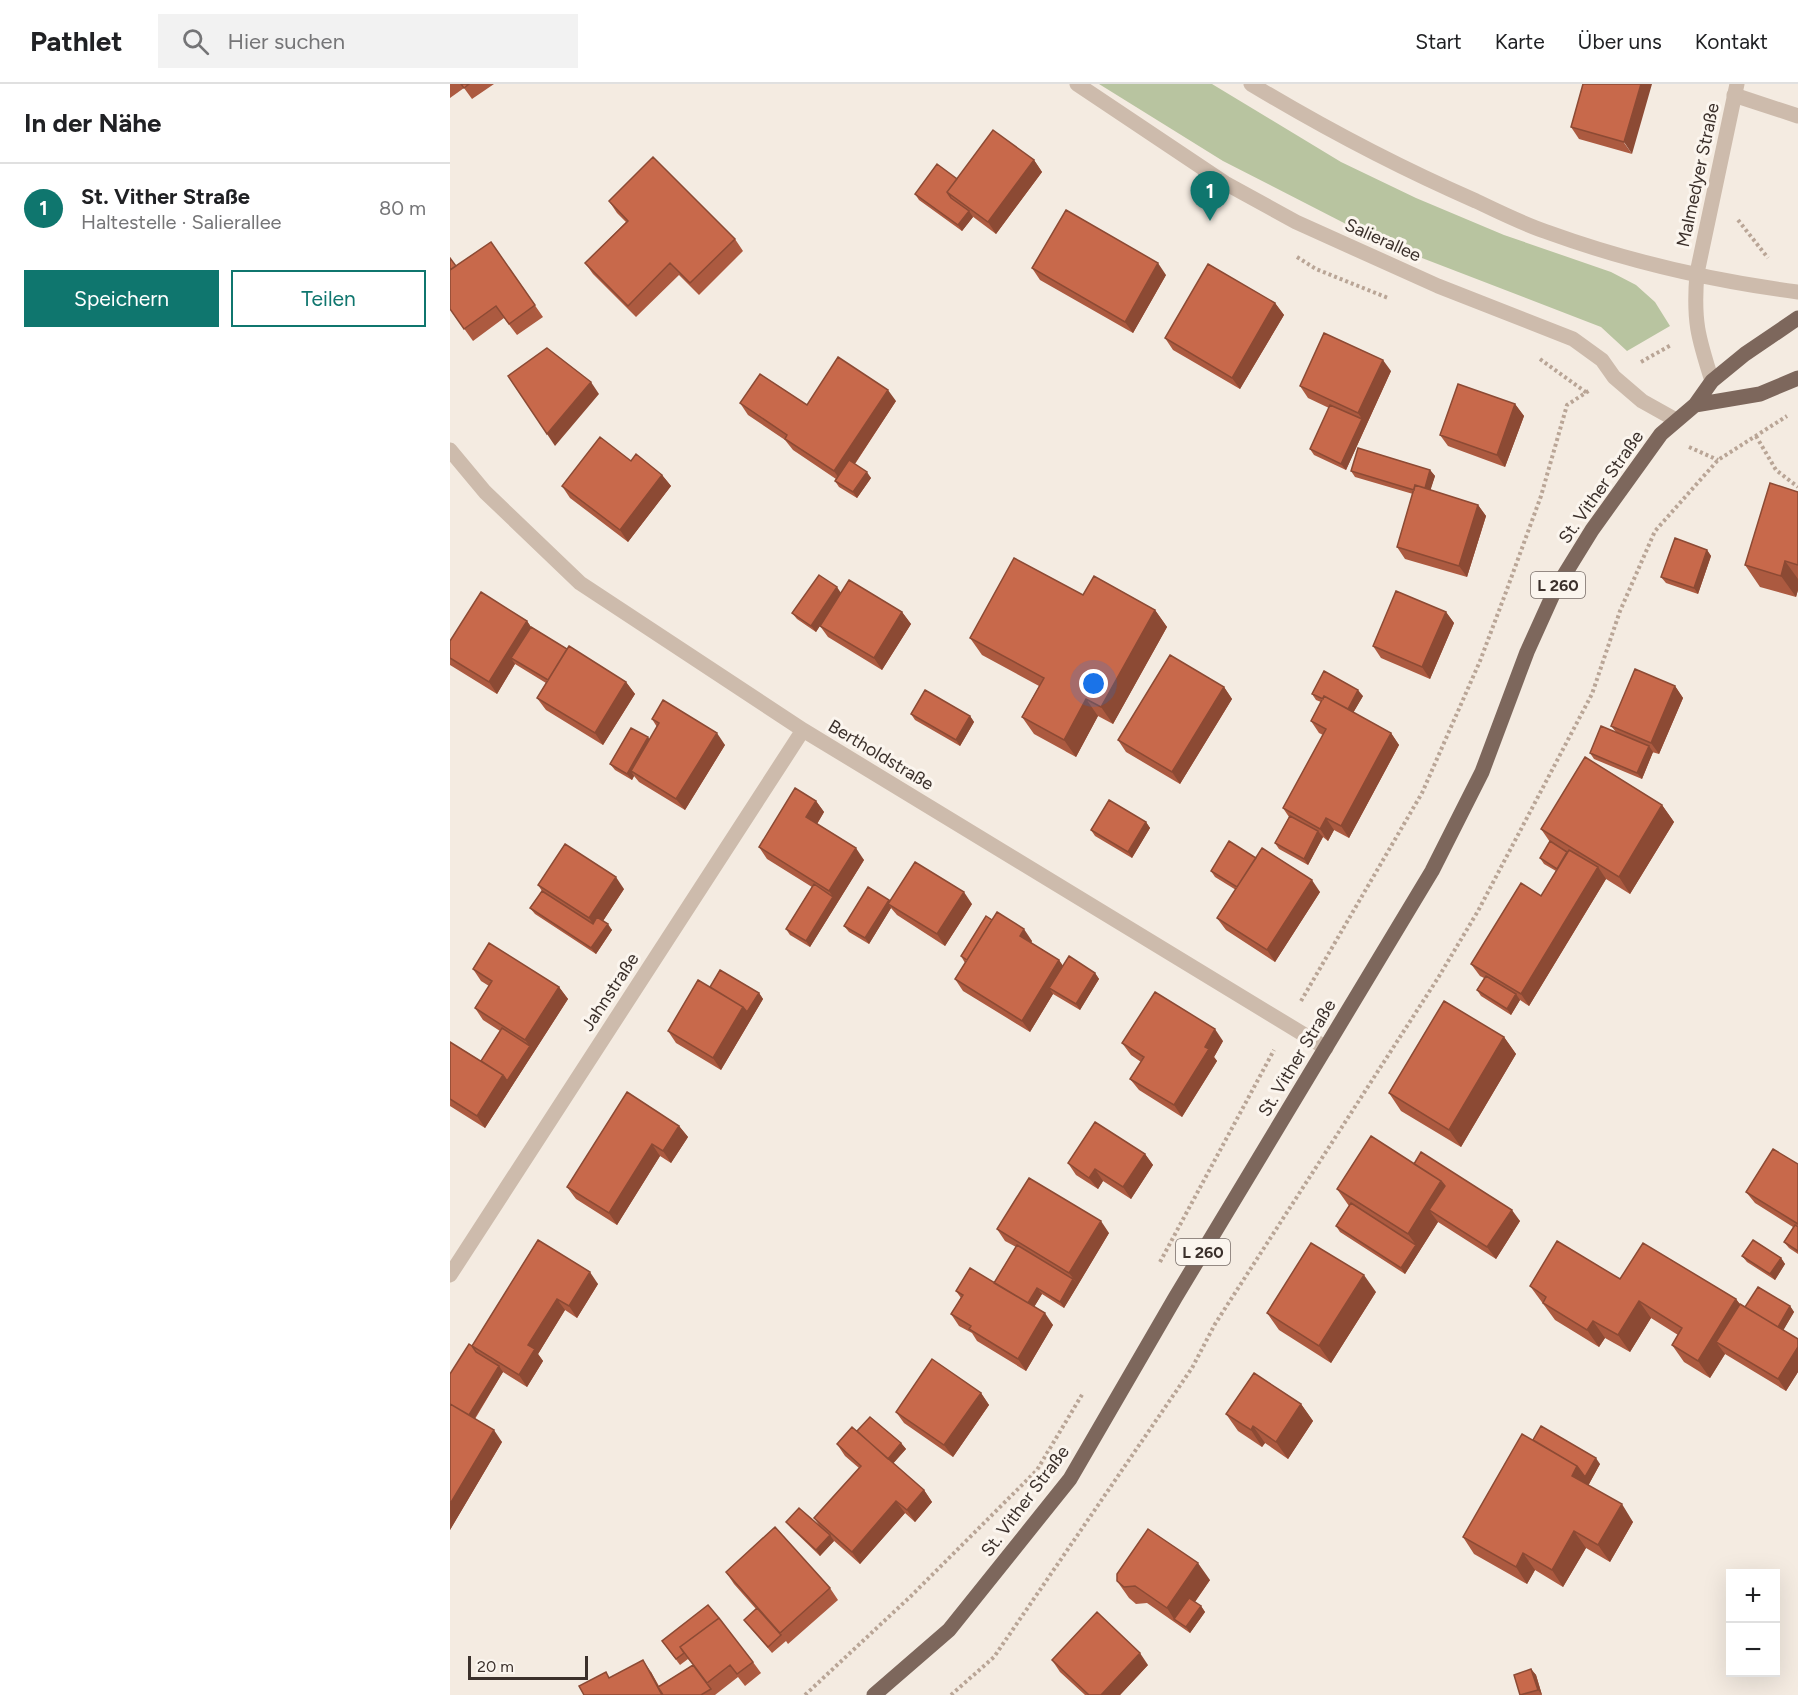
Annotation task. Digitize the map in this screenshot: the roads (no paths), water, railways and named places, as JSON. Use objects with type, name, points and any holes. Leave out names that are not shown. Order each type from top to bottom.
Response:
[{"type":"main road","name":"L 260","points":[[1695,405],[1712,381],[1745,354],[1798,318]]},
{"type":"main road","name":"L 260","points":[[1695,405],[1760,394],[1798,378]]},
{"type":"main road","name":"St. Vither Straße","points":[[874,1695],[949,1630],[1070,1479],[1175,1298],[1432,871],[1482,772],[1527,652],[1555,590],[1647,451],[1676,420],[1695,405]]},
{"type":"street","name":"Salierallee","points":[[1077,84],[1225,183],[1286,217],[1438,286],[1573,339],[1602,360],[1614,377],[1641,401],[1676,420]]},
{"type":"street","points":[[1251,84],[1311,120],[1404,170],[1545,232],[1624,256],[1756,286],[1798,292]]},
{"type":"street","points":[[1736,90],[1798,116]]},
{"type":"street","name":"Malmedyer Straße","points":[[1697,273],[1736,90]]},
{"type":"street","points":[[1697,273],[1695,317],[1697,333],[1712,381]]},
{"type":"street","name":"Bertholdstraße","points":[[450,450],[484,492],[580,583],[803,730],[1326,1048]]},
{"type":"street","name":"Jahnstraße","points":[[450,1275],[803,730]]},
{"type":"place","name":"St. Vither Straße","points":[[1210,221]]}]
